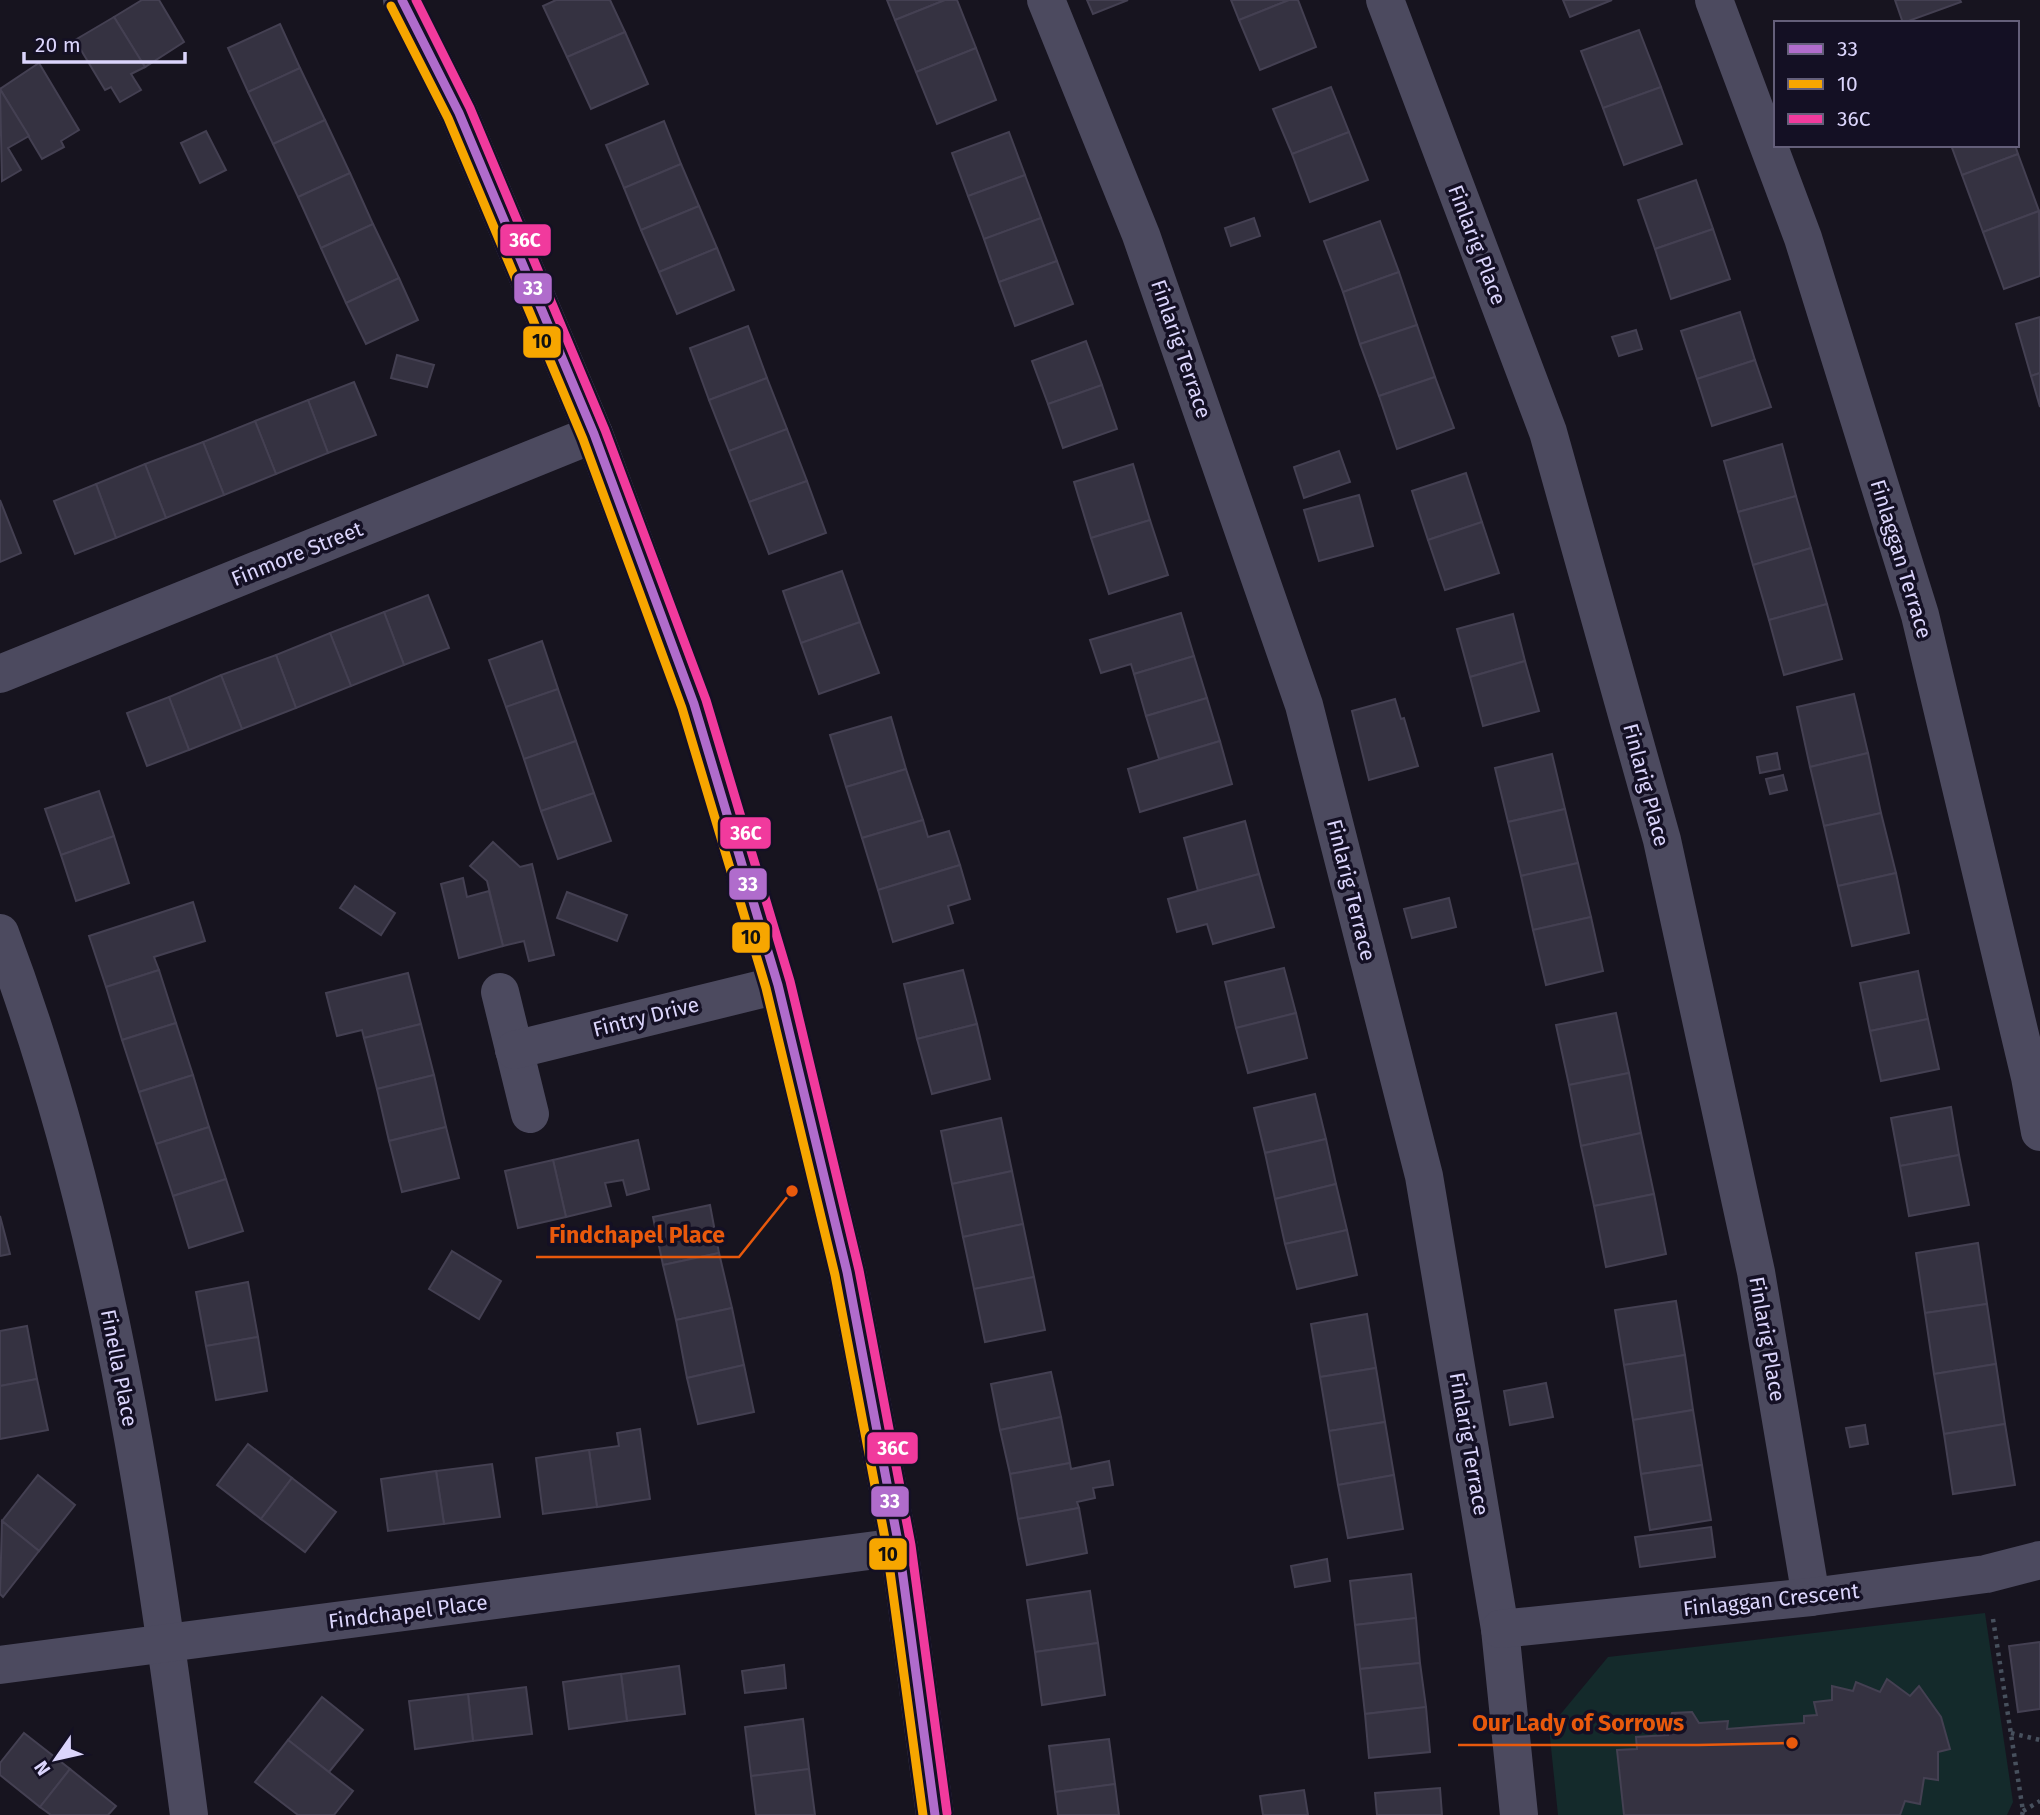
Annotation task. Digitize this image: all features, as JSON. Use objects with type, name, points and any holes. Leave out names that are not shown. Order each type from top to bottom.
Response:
[{"type":"street","points":[[402,0],[459,114],[594,434],[694,704],[778,985],[847,1272],[899,1547],[934,1815]]},
{"type":"street","name":"Finlarig Terrace","points":[[1045,0],[1141,235],[1304,705],[1424,1176],[1500,1629],[1519,1815]]},
{"type":"street","name":"Finlarig Place","points":[[1385,0],[1548,432],[1662,839],[1756,1272],[1811,1597]]},
{"type":"street","name":"Finlaggan Terrace","points":[[1714,0],[1803,239],[1920,615],[2030,1077],[2040,1132]]},
{"type":"street","name":"Finmore Street","points":[[0,674],[594,434]]},
{"type":"street","name":"Finella Place","points":[[0,933],[35,1026],[91,1226],[126,1396],[166,1643],[189,1815]]},
{"type":"street","name":"Fintry Drive","points":[[514,1050],[778,985]]},
{"type":"street","points":[[500,992],[530,1114]]},
{"type":"street","name":"Findchapel Place","points":[[0,1665],[899,1547]]},
{"type":"street","name":"Finlaggan Crescent","points":[[1500,1629],[1811,1597],[1986,1574],[2040,1560]]},
{"type":"path","points":[[1986,1574],[2022,1813],[2040,1801]]},
{"type":"path","points":[[2011,1733],[2040,1740]]},
{"type":"green space","points":[[1985,1613],[2013,1802],[2007,1815],[1558,1815],[1549,1728],[1608,1657]]},
{"type":"building","points":[[142,0],[159,0],[184,42],[145,67],[114,17]]},
{"type":"building","points":[[556,0],[610,0],[625,32],[567,57],[543,6]]},
{"type":"building","points":[[887,0],[945,0],[895,20]]},
{"type":"building","points":[[945,0],[957,0],[976,48],[916,72],[895,20]]},
{"type":"building","points":[[1087,0],[1128,0],[1093,14]]},
{"type":"building","points":[[1231,0],[1289,0],[1239,20]]},
{"type":"building","points":[[1289,0],[1298,0],[1316,47],[1260,70],[1239,20]]},
{"type":"building","points":[[1563,0],[1612,0],[1570,17]]},
{"type":"building","points":[[1895,0],[1961,2],[1909,21],[1902,21]]},
{"type":"building","points":[[114,17],[145,67],[131,74],[141,90],[120,102],[111,87],[105,90],[75,40]]},
{"type":"building","points":[[280,24],[300,68],[248,92],[228,48]]},
{"type":"building","points":[[1639,30],[1661,87],[1603,108],[1581,51]]},
{"type":"building","points":[[625,32],[648,84],[591,109],[567,57]]},
{"type":"building","points":[[976,48],[996,100],[937,124],[916,72]]},
{"type":"building","points":[[39,63],[79,130],[61,141],[64,147],[42,159],[0,89]]},
{"type":"building","points":[[300,68],[325,120],[273,144],[248,92]]},
{"type":"building","points":[[1331,87],[1349,132],[1292,154],[1273,109]]},
{"type":"building","points":[[1661,87],[1682,144],[1624,165],[1603,108]]},
{"type":"building","points":[[0,89],[29,136],[8,148],[21,170],[2,181]]},
{"type":"building","points":[[325,120],[350,173],[298,197],[273,144]]},
{"type":"building","points":[[664,121],[681,164],[624,188],[606,145]]},
{"type":"building","points":[[206,131],[226,170],[200,183],[181,143]]},
{"type":"building","points":[[1009,132],[1025,175],[968,196],[952,153]]},
{"type":"building","points":[[1349,132],[1368,180],[1310,202],[1292,154]]},
{"type":"building","points":[[1952,147],[2016,147],[2018,154],[1962,175]]},
{"type":"building","points":[[2018,154],[2039,211],[1983,232],[1962,175]]},
{"type":"building","points":[[681,164],[699,206],[641,230],[624,188]]},
{"type":"building","points":[[350,173],[373,224],[321,248],[298,197]]},
{"type":"building","points":[[1025,175],[1041,218],[984,239],[968,196]]},
{"type":"building","points":[[1696,180],[1713,229],[1655,249],[1638,200]]},
{"type":"building","points":[[699,206],[717,248],[659,272],[641,230]]},
{"type":"building","points":[[2039,211],[2040,276],[2004,289],[1983,232]]},
{"type":"building","points":[[1041,218],[1057,261],[999,282],[984,239]]},
{"type":"building","points":[[1254,218],[1260,236],[1231,246],[1225,228]]},
{"type":"building","points":[[1380,221],[1399,272],[1343,292],[1324,241]]},
{"type":"building","points":[[373,224],[399,278],[346,303],[321,248]]},
{"type":"building","points":[[1713,229],[1730,279],[1671,299],[1655,249]]},
{"type":"building","points":[[717,248],[734,290],[677,314],[659,272]]},
{"type":"building","points":[[1057,261],[1073,304],[1015,326],[999,282]]},
{"type":"building","points":[[1399,272],[1417,325],[1360,344],[1343,292]]},
{"type":"building","points":[[399,278],[418,320],[366,344],[346,303]]},
{"type":"building","points":[[1740,312],[1755,360],[1697,379],[1681,331]]},
{"type":"building","points":[[2040,317],[2040,373],[2031,376],[2016,324]]},
{"type":"building","points":[[1417,325],[1435,377],[1379,396],[1360,344]]},
{"type":"building","points":[[748,326],[767,378],[709,400],[690,348]]},
{"type":"building","points":[[1636,330],[1642,349],[1619,356],[1612,337]]},
{"type":"building","points":[[1086,341],[1102,385],[1048,404],[1032,361]]},
{"type":"building","points":[[397,355],[434,365],[427,387],[391,378]]},
{"type":"building","points":[[1755,360],[1771,407],[1712,426],[1697,379]]},
{"type":"building","points":[[2040,373],[2040,407],[2031,376]]},
{"type":"building","points":[[1435,377],[1454,428],[1397,449],[1379,396]]},
{"type":"building","points":[[767,378],[787,429],[729,451],[709,400]]},
{"type":"building","points":[[354,382],[376,435],[328,453],[308,400]]},
{"type":"building","points":[[1102,385],[1117,429],[1063,448],[1048,404]]},
{"type":"building","points":[[308,400],[328,453],[276,474],[255,421]]},
{"type":"building","points":[[255,421],[276,474],[224,495],[203,442]]},
{"type":"building","points":[[787,429],[807,481],[749,502],[729,451]]},
{"type":"building","points":[[203,442],[224,495],[166,518],[145,464]]},
{"type":"building","points":[[1782,444],[1796,496],[1738,512],[1724,461]]},
{"type":"building","points":[[1339,451],[1350,482],[1304,498],[1294,467]]},
{"type":"building","points":[[145,464],[166,518],[116,538],[96,484]]},
{"type":"building","points":[[1133,464],[1150,520],[1091,538],[1074,482]]},
{"type":"building","points":[[1466,473],[1482,522],[1428,540],[1412,491]]},
{"type":"building","points":[[807,481],[826,533],[769,554],[749,502]]},
{"type":"building","points":[[96,484],[116,538],[75,554],[54,501]]},
{"type":"building","points":[[1359,495],[1373,546],[1319,561],[1304,510]]},
{"type":"building","points":[[1796,496],[1811,548],[1753,565],[1738,512]]},
{"type":"building","points":[[0,500],[21,553],[0,562]]},
{"type":"building","points":[[1150,520],[1168,575],[1109,594],[1091,538]]},
{"type":"building","points":[[1482,522],[1499,573],[1445,590],[1428,540]]},
{"type":"building","points":[[1811,548],[1827,604],[1769,620],[1753,565]]},
{"type":"building","points":[[842,571],[860,622],[801,643],[783,591]]},
{"type":"building","points":[[428,595],[449,648],[404,665],[384,612]]},
{"type":"building","points":[[1827,604],[1842,659],[1784,675],[1769,620]]},
{"type":"building","points":[[384,612],[404,665],[351,686],[330,633]]},
{"type":"building","points":[[1181,613],[1194,656],[1134,674],[1131,664],[1101,673],[1090,640]]},
{"type":"building","points":[[1513,614],[1525,661],[1470,677],[1457,629]]},
{"type":"building","points":[[860,622],[879,673],[819,694],[801,643]]},
{"type":"building","points":[[330,633],[351,686],[296,708],[276,655]]},
{"type":"building","points":[[542,641],[558,689],[506,707],[489,660]]},
{"type":"building","points":[[276,655],[296,708],[242,729],[221,675]]},
{"type":"building","points":[[1194,656],[1207,698],[1146,716],[1134,674]]},
{"type":"building","points":[[1525,661],[1539,711],[1483,726],[1470,677]]},
{"type":"building","points":[[221,675],[242,729],[189,750],[169,697]]},
{"type":"building","points":[[558,689],[576,741],[524,759],[506,707]]},
{"type":"building","points":[[1854,694],[1868,753],[1810,767],[1797,707]]},
{"type":"building","points":[[169,697],[189,750],[147,766],[127,713]]},
{"type":"building","points":[[1207,698],[1220,741],[1159,759],[1146,716]]},
{"type":"building","points":[[1395,699],[1401,719],[1404,718],[1418,766],[1369,780],[1352,711]]},
{"type":"building","points":[[891,717],[906,769],[846,787],[830,735]]},
{"type":"building","points":[[576,741],[594,793],[541,811],[524,759]]},
{"type":"building","points":[[1220,741],[1232,784],[1140,812],[1128,769]]},
{"type":"building","points":[[1777,753],[1780,769],[1760,773],[1757,757]]},
{"type":"building","points":[[1868,753],[1881,813],[1824,826],[1810,767]]},
{"type":"building","points":[[1552,754],[1565,809],[1508,822],[1495,768]]},
{"type":"building","points":[[906,769],[923,820],[862,838],[846,787]]},
{"type":"building","points":[[1783,775],[1787,790],[1770,794],[1766,779]]},
{"type":"building","points":[[99,791],[114,836],[61,855],[45,809]]},
{"type":"building","points":[[594,793],[611,841],[558,859],[541,811]]},
{"type":"building","points":[[1565,809],[1578,863],[1521,876],[1508,822]]},
{"type":"building","points":[[1881,813],[1896,873],[1838,886],[1824,826]]},
{"type":"building","points":[[923,820],[928,837],[949,831],[960,865],[878,890],[862,838]]},
{"type":"building","points":[[1245,821],[1259,874],[1198,891],[1184,838]]},
{"type":"building","points":[[114,836],[129,883],[76,901],[61,855]]},
{"type":"building","points":[[493,842],[520,867],[532,864],[554,955],[529,961],[524,941],[503,946],[487,881],[470,866]]},
{"type":"building","points":[[1578,863],[1591,917],[1533,930],[1521,876]]},
{"type":"building","points":[[960,865],[970,899],[948,906],[953,923],[893,942],[878,890]]},
{"type":"building","points":[[1896,873],[1909,933],[1852,946],[1838,886]]},
{"type":"building","points":[[1259,874],[1274,927],[1213,944],[1207,924],[1177,932],[1168,899]]},
{"type":"building","points":[[463,878],[467,897],[489,891],[503,946],[459,958],[441,884]]},
{"type":"building","points":[[355,886],[395,913],[381,935],[340,908]]},
{"type":"building","points":[[567,892],[627,915],[617,941],[557,918]]},
{"type":"building","points":[[1449,898],[1456,927],[1412,938],[1404,909]]},
{"type":"building","points":[[193,902],[205,941],[154,957],[159,970],[106,987],[89,936]]},
{"type":"building","points":[[1591,917],[1603,971],[1546,985],[1533,930]]},
{"type":"building","points":[[1284,968],[1296,1013],[1236,1028],[1225,982]]},
{"type":"building","points":[[159,970],[176,1023],[122,1040],[106,987]]},
{"type":"building","points":[[963,970],[977,1024],[917,1039],[904,984]]},
{"type":"building","points":[[1918,971],[1928,1019],[1870,1031],[1860,983]]},
{"type":"building","points":[[408,973],[421,1024],[364,1038],[362,1030],[337,1036],[326,993]]},
{"type":"building","points":[[1296,1013],[1307,1058],[1248,1073],[1236,1028]]},
{"type":"building","points":[[1616,1013],[1629,1073],[1569,1085],[1556,1025]]},
{"type":"building","points":[[1928,1019],[1939,1069],[1881,1081],[1870,1031]]},
{"type":"building","points":[[176,1023],[193,1075],[139,1092],[122,1040]]},
{"type":"building","points":[[421,1024],[434,1075],[377,1089],[364,1038]]},
{"type":"building","points":[[977,1024],[990,1079],[932,1094],[917,1039]]},
{"type":"building","points":[[1629,1073],[1641,1133],[1581,1146],[1569,1085]]},
{"type":"building","points":[[193,1075],[209,1127],[156,1144],[139,1092]]},
{"type":"building","points":[[434,1075],[446,1127],[389,1141],[377,1089]]},
{"type":"building","points":[[1315,1094],[1326,1139],[1265,1153],[1254,1108]]},
{"type":"building","points":[[1951,1107],[1959,1155],[1900,1166],[1891,1118]]},
{"type":"building","points":[[1001,1118],[1012,1171],[952,1184],[941,1131]]},
{"type":"building","points":[[209,1127],[226,1179],[173,1196],[156,1144]]},
{"type":"building","points":[[446,1127],[459,1178],[402,1192],[389,1141]]},
{"type":"building","points":[[1641,1133],[1654,1194],[1594,1206],[1581,1146]]},
{"type":"building","points":[[1326,1139],[1336,1184],[1275,1199],[1265,1153]]},
{"type":"building","points":[[638,1140],[649,1189],[627,1195],[623,1180],[605,1183],[611,1206],[566,1217],[553,1160]]},
{"type":"building","points":[[1959,1155],[1969,1205],[1909,1216],[1900,1166]]},
{"type":"building","points":[[553,1160],[566,1217],[518,1228],[505,1171]]},
{"type":"building","points":[[1012,1171],[1023,1224],[963,1237],[952,1184]]},
{"type":"building","points":[[226,1179],[243,1231],[189,1248],[173,1196]]},
{"type":"building","points":[[1336,1184],[1347,1230],[1285,1244],[1275,1199]]},
{"type":"building","points":[[1654,1194],[1666,1254],[1606,1267],[1594,1206]]},
{"type":"building","points":[[710,1205],[719,1253],[663,1265],[653,1217]]},
{"type":"building","points":[[0,1216],[10,1254],[0,1256]]},
{"type":"building","points":[[1023,1224],[1034,1277],[974,1289],[963,1237]]},
{"type":"building","points":[[1347,1230],[1357,1275],[1297,1289],[1285,1244]]},
{"type":"building","points":[[1978,1243],[1987,1304],[1925,1313],[1916,1253]]},
{"type":"building","points":[[452,1251],[501,1281],[479,1319],[429,1289]]},
{"type":"building","points":[[719,1253],[732,1308],[676,1320],[663,1265]]},
{"type":"building","points":[[1034,1277],[1045,1330],[985,1342],[974,1289]]},
{"type":"building","points":[[248,1282],[258,1337],[206,1346],[196,1292]]},
{"type":"building","points":[[1676,1301],[1685,1355],[1624,1365],[1615,1310]]},
{"type":"building","points":[[1987,1304],[1996,1364],[1934,1374],[1925,1313]]},
{"type":"building","points":[[732,1308],[744,1365],[687,1378],[676,1320]]},
{"type":"building","points":[[1367,1314],[1376,1368],[1320,1377],[1311,1324]]},
{"type":"building","points":[[27,1326],[37,1379],[0,1386],[0,1331]]},
{"type":"building","points":[[258,1337],[267,1391],[216,1400],[206,1346]]},
{"type":"building","points":[[1685,1355],[1693,1410],[1633,1420],[1624,1365]]},
{"type":"building","points":[[1996,1364],[2005,1424],[1944,1434],[1934,1374]]},
{"type":"building","points":[[744,1365],[754,1412],[698,1424],[687,1378]]},
{"type":"building","points":[[1376,1368],[1385,1422],[1329,1431],[1320,1377]]},
{"type":"building","points":[[1051,1372],[1061,1417],[1000,1430],[991,1384]]},
{"type":"building","points":[[37,1379],[48,1430],[0,1439],[0,1386]]},
{"type":"building","points":[[1546,1383],[1553,1417],[1510,1425],[1504,1391]]},
{"type":"building","points":[[1693,1410],[1702,1465],[1641,1474],[1633,1420]]},
{"type":"building","points":[[1061,1417],[1070,1463],[1010,1474],[1000,1430]]},
{"type":"building","points":[[1385,1422],[1394,1475],[1338,1485],[1329,1431]]},
{"type":"building","points":[[2005,1424],[2015,1485],[1953,1494],[1944,1434]]},
{"type":"building","points":[[1865,1425],[1868,1444],[1850,1447],[1846,1428]]},
{"type":"building","points":[[640,1429],[650,1499],[597,1507],[589,1450],[619,1446],[617,1433]]},
{"type":"building","points":[[248,1444],[292,1478],[261,1519],[217,1485]]},
{"type":"building","points":[[589,1450],[597,1507],[543,1514],[536,1458]]},
{"type":"building","points":[[1109,1461],[1113,1485],[1093,1488],[1095,1498],[1077,1502],[1079,1508],[1018,1519],[1010,1474],[1070,1463],[1071,1469]]},
{"type":"building","points":[[492,1464],[500,1517],[444,1524],[436,1471]]},
{"type":"building","points":[[1702,1465],[1711,1520],[1650,1530],[1641,1474]]},
{"type":"building","points":[[436,1471],[444,1524],[388,1531],[381,1479]]},
{"type":"building","points":[[38,1475],[75,1505],[39,1551],[2,1521]]},
{"type":"building","points":[[1394,1475],[1403,1529],[1348,1538],[1338,1485]]},
{"type":"building","points":[[292,1478],[336,1512],[305,1552],[261,1519]]},
{"type":"building","points":[[1079,1508],[1087,1553],[1027,1565],[1018,1519]]},
{"type":"building","points":[[2,1521],[39,1551],[3,1597],[0,1594]]},
{"type":"building","points":[[1711,1527],[1715,1557],[1640,1567],[1635,1537]]},
{"type":"building","points":[[1327,1559],[1330,1581],[1295,1587],[1291,1566]]},
{"type":"building","points":[[1411,1574],[1416,1618],[1355,1625],[1350,1581]]},
{"type":"building","points":[[1090,1591],[1098,1643],[1035,1652],[1027,1600]]},
{"type":"building","points":[[1416,1618],[1420,1663],[1360,1669],[1355,1625]]},
{"type":"building","points":[[2040,1642],[2040,1709],[2018,1712],[2009,1646]]},
{"type":"building","points":[[1098,1643],[1105,1695],[1042,1705],[1035,1652]]},
{"type":"building","points":[[1420,1663],[1426,1707],[1365,1714],[1360,1669]]},
{"type":"building","points":[[784,1665],[786,1688],[745,1693],[742,1671]]},
{"type":"building","points":[[679,1666],[685,1714],[627,1721],[621,1674]]},
{"type":"building","points":[[621,1674],[627,1721],[569,1729],[563,1682]]},
{"type":"building","points":[[1887,1679],[1910,1696],[1919,1686],[1941,1717],[1950,1749],[1938,1752],[1938,1780],[1924,1778],[1920,1804],[1905,1801],[1900,1815],[1624,1815],[1617,1750],[1637,1749],[1636,1737],[1668,1735],[1667,1725],[1672,1713],[1692,1712],[1699,1723],[1728,1721],[1727,1729],[1804,1723],[1804,1716],[1817,1715],[1814,1702],[1832,1700],[1832,1686],[1853,1691],[1856,1682],[1880,1692]]},
{"type":"building","points":[[526,1687],[532,1734],[473,1741],[468,1694]]},
{"type":"building","points":[[468,1694],[473,1741],[415,1749],[409,1701]]},
{"type":"building","points":[[322,1697],[363,1730],[329,1772],[288,1740]]},
{"type":"building","points":[[1426,1707],[1430,1752],[1369,1758],[1365,1714]]},
{"type":"building","points":[[803,1719],[809,1769],[751,1776],[745,1727]]},
{"type":"building","points":[[24,1733],[70,1769],[40,1807],[0,1775],[0,1763]]},
{"type":"building","points":[[1109,1739],[1115,1784],[1055,1792],[1049,1746]]},
{"type":"building","points":[[288,1740],[353,1791],[334,1815],[298,1815],[255,1782]]},
{"type":"building","points":[[70,1769],[116,1806],[108,1815],[51,1815],[40,1807]]},
{"type":"building","points":[[809,1769],[815,1815],[756,1815],[751,1776]]},
{"type":"building","points":[[1115,1784],[1119,1815],[1058,1815],[1055,1792]]},
{"type":"building","points":[[1440,1788],[1442,1815],[1377,1815],[1375,1793]]},
{"type":"building","points":[[1304,1790],[1308,1815],[1263,1815],[1260,1796]]},
{"type":"transit line","name":"33","points":[[402,0],[459,113],[594,434],[694,704],[778,985],[847,1272],[899,1547],[935,1815]]},
{"type":"transit line","name":"36C","points":[[416,0],[470,108],[605,430],[706,700],[790,981],[859,1270],[911,1545],[947,1813]]},
{"type":"transit line","name":"10","points":[[391,6],[448,118],[583,439],[682,708],[766,988],[835,1275],[887,1549],[923,1815]]},
{"type":"place","name":"Findchapel Place","points":[[792,1191]]},
{"type":"place","name":"Our Lady of Sorrows","points":[[1792,1743]]}]
